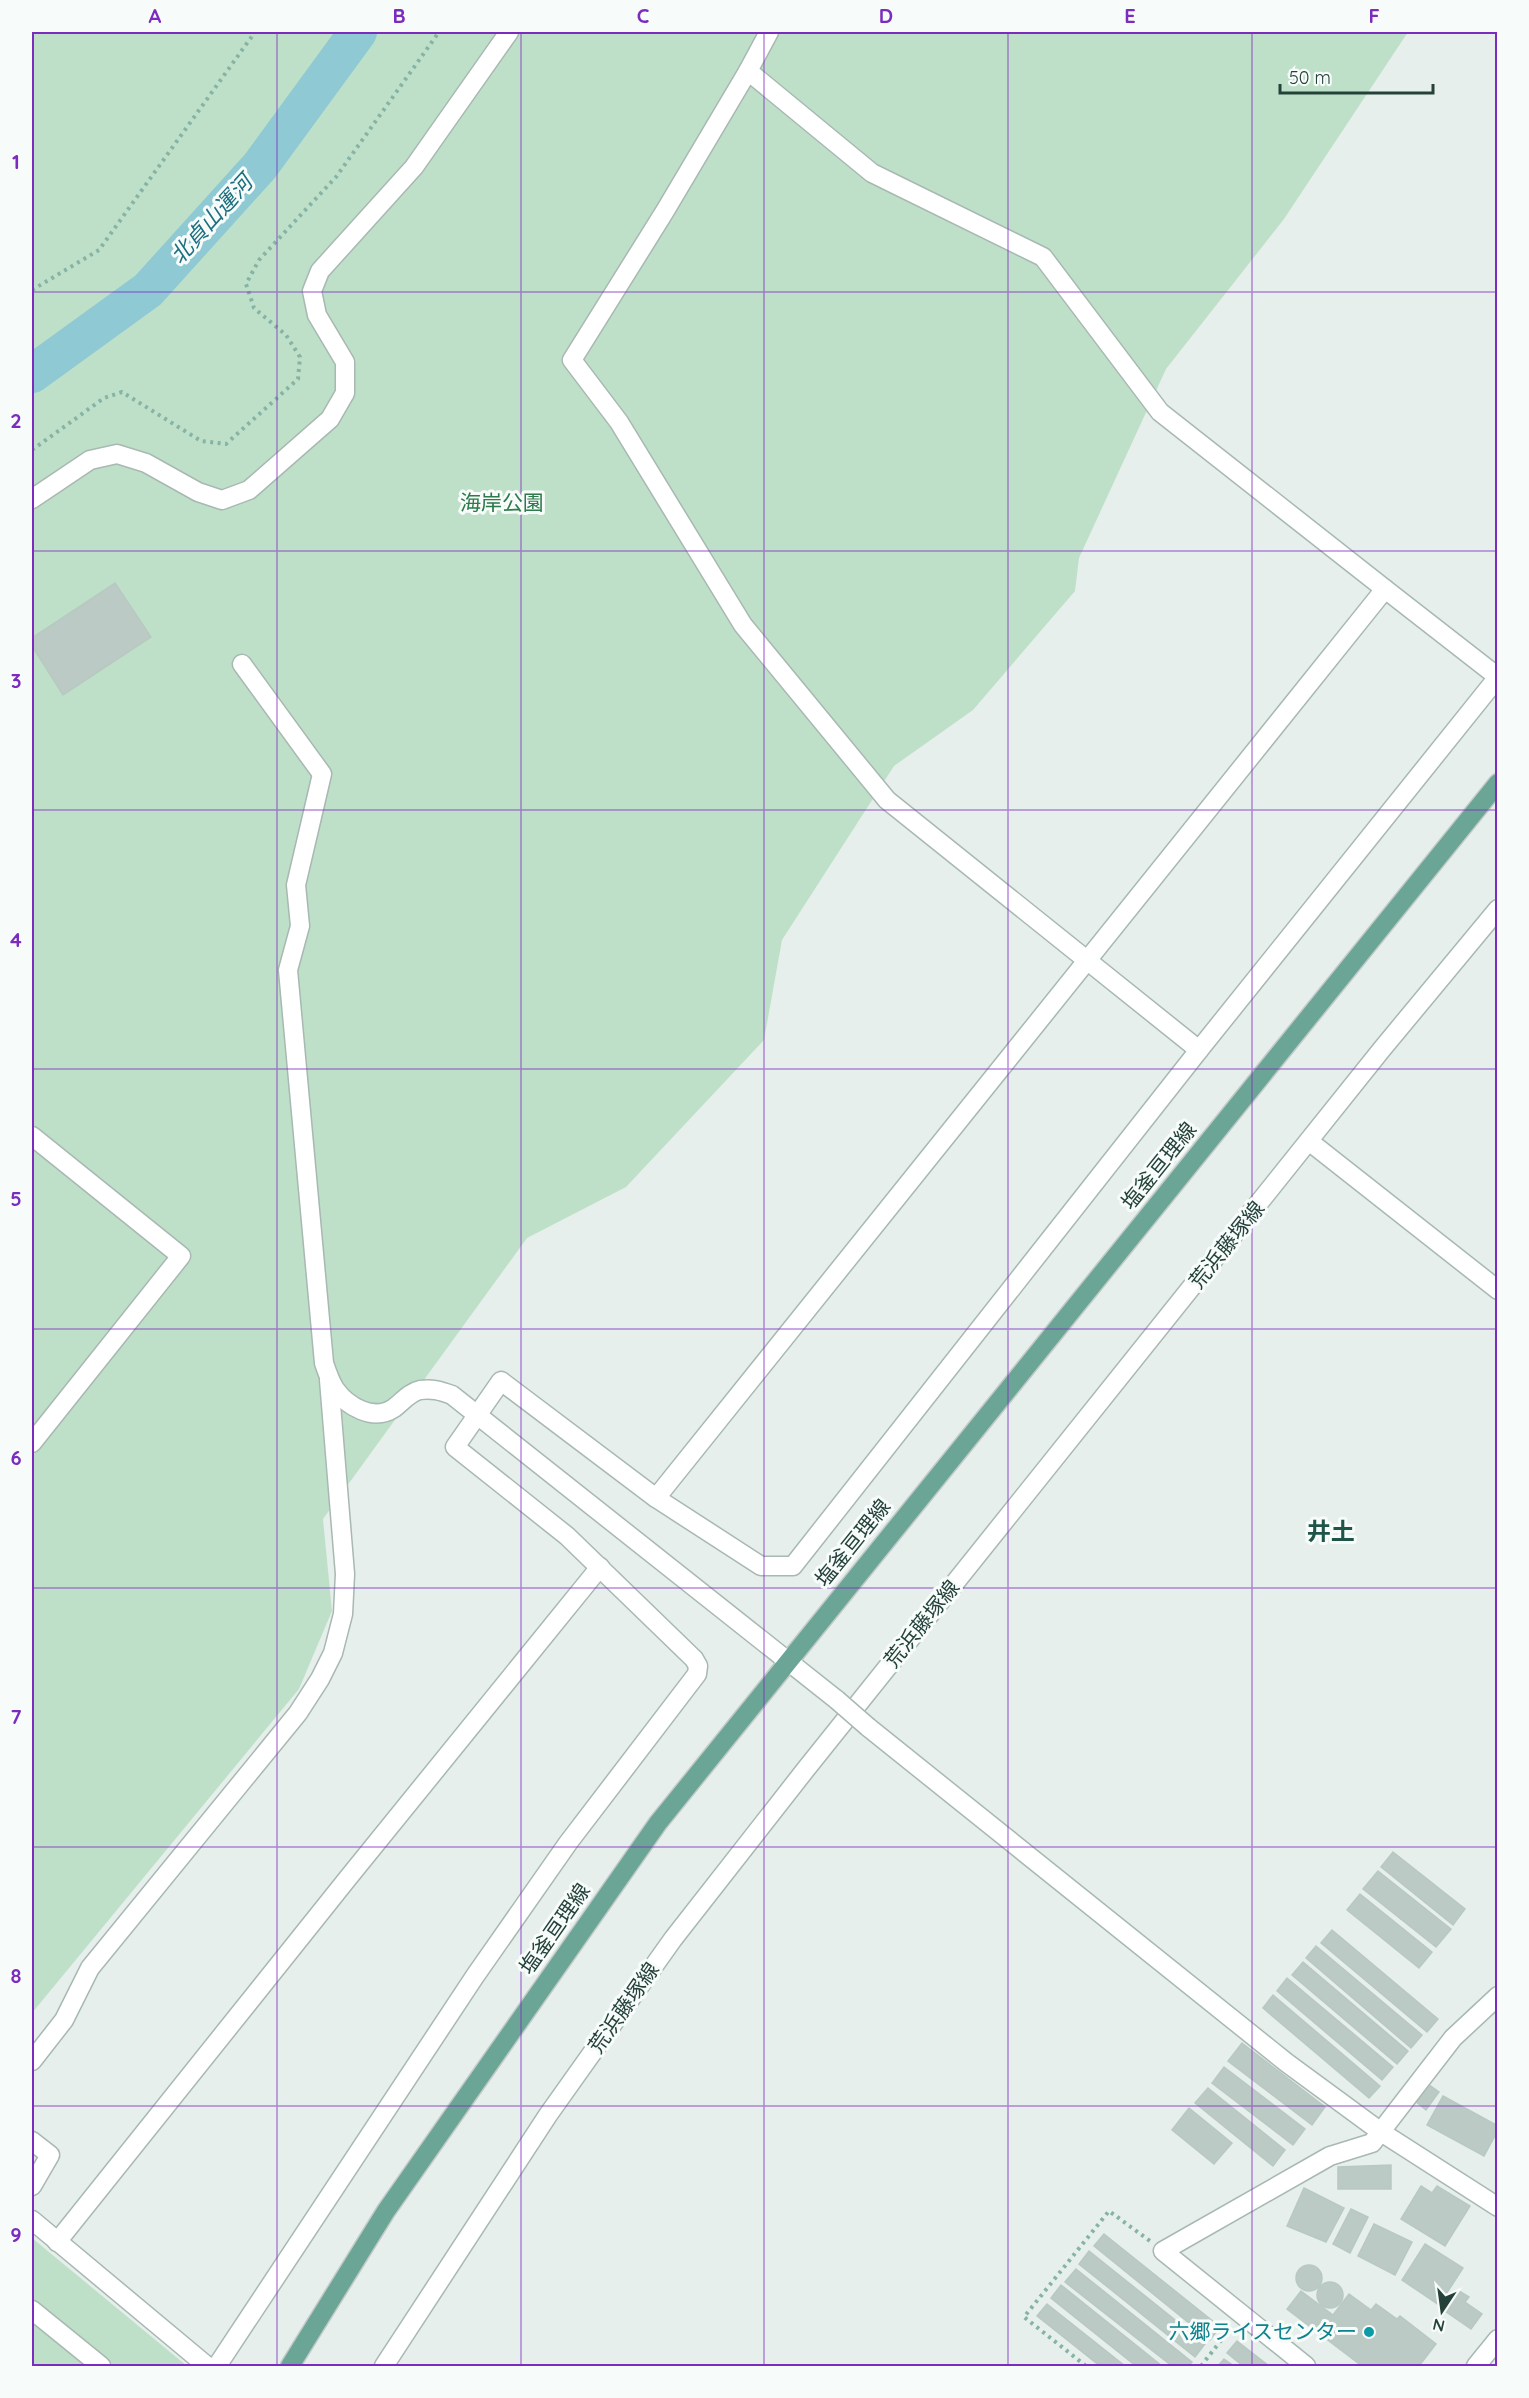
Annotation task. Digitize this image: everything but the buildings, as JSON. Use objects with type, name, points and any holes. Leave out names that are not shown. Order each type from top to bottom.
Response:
[{"type":"main road","name":"塩釜亘理線","points":[[290,2367],[386,2211],[658,1822],[1497,783]]},
{"type":"street","points":[[32,499],[90,460],[117,454],[146,463],[198,492],[222,500],[249,490],[330,419],[345,393],[345,362],[317,315],[312,291],[320,271],[414,167],[509,32]]},
{"type":"street","points":[[769,32],[665,211],[572,360],[619,422],[743,626],[887,800],[1200,1050]]},
{"type":"street","points":[[217,2367],[515,1919],[568,1843],[695,1680],[698,1666],[694,1659],[600,1567],[567,1536],[455,1446],[501,1381],[656,1498],[761,1566],[793,1566],[1497,677],[1160,412],[1043,257],[872,173],[748,71]]},
{"type":"street","points":[[656,1498],[1385,589]]},
{"type":"street","points":[[242,664],[322,774],[296,885],[300,926],[288,970],[324,1363],[333,1386],[345,1402],[362,1411],[377,1414],[392,1409],[418,1390],[434,1389],[452,1395],[788,1660],[1269,2049],[1381,2132],[1497,2207]]},
{"type":"street","name":"荒浜藤塚線","points":[[384,2367],[548,2115],[673,1939],[813,1759],[1310,1142],[1382,1049],[1497,909]]},
{"type":"street","points":[[32,1136],[181,1257],[32,1443]]},
{"type":"street","points":[[1310,1142],[1497,1290]]},
{"type":"street","points":[[32,2061],[64,2020],[90,1968],[298,1713],[320,1680],[333,1653],[343,1614],[345,1574],[329,1376]]},
{"type":"street","points":[[57,2242],[600,1567]]},
{"type":"street","points":[[1306,2367],[1163,2251],[1330,2156],[1372,2143],[1454,2038],[1497,1996]]},
{"type":"street","points":[[32,2142],[51,2155],[32,2186]]},
{"type":"street","points":[[32,2220],[207,2367]]},
{"type":"street","points":[[32,2310],[101,2367]]},
{"type":"street","points":[[1476,2367],[1497,2339]]},
{"type":"path","points":[[32,290],[99,250],[255,32]]},
{"type":"path","points":[[32,450],[104,398],[122,392],[201,441],[226,444],[297,379],[300,357],[286,335],[254,308],[246,284],[259,260],[336,177],[439,32]]},
{"type":"path","points":[[1086,2367],[1024,2317],[1109,2211],[1163,2251]]},
{"type":"path","points":[[1201,2367],[1242,2314]]},
{"type":"green space","name":"海岸公園","points":[[32,32],[1408,32],[1284,219],[1166,369],[1079,558],[1075,591],[973,710],[894,766],[782,940],[764,1040],[626,1187],[527,1238],[323,1519],[332,1611],[299,1689],[32,2013]]},
{"type":"green space","points":[[32,2238],[187,2366],[32,2366]]},
{"type":"waterway","name":"北貞山運河","points":[[32,374],[148,290],[260,166],[358,32]]},
{"type":"place","name":"六郷ライスセンター","points":[[1369,2332]]},
{"type":"district","name":"井土","points":[[1331,1532]]}]
